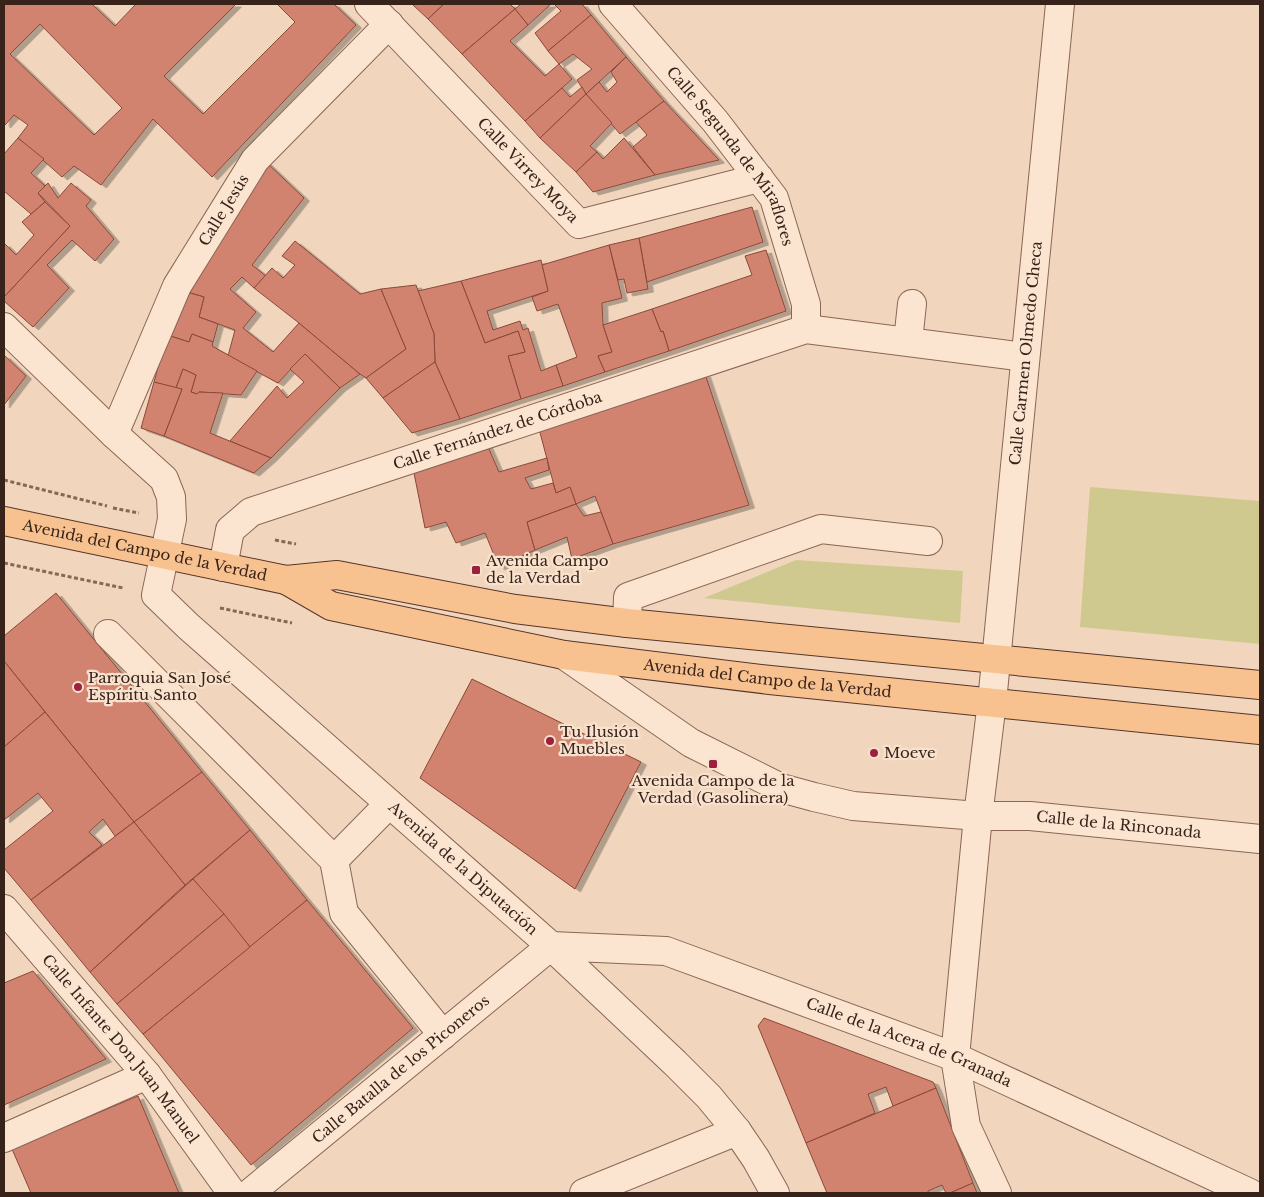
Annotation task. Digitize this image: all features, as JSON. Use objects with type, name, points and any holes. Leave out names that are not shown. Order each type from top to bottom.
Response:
[{"type":"main road","name":"Avenida del Campo de la Verdad","points":[[4,521],[286,580],[337,575],[515,610],[627,623],[1260,685]]},
{"type":"main road","name":"Avenida del Campo de la Verdad","points":[[286,580],[331,606],[564,656],[770,680],[1260,730]]},
{"type":"street","name":"Calle Virrey Moya","points":[[369,4],[579,224],[759,178]]},
{"type":"street","name":"Calle Segunda de Miraflores","points":[[613,4],[715,121],[774,198],[806,304],[806,329]]},
{"type":"street","name":"Calle Carmen Olmedo Checa","points":[[992,702],[1060,4]]},
{"type":"street","name":"Calle Jesús","points":[[114,434],[177,286],[255,160],[389,24]]},
{"type":"street","points":[[908,341],[912,304]]},
{"type":"street","points":[[4,327],[114,434],[164,479],[171,497],[172,519],[164,554]]},
{"type":"street","points":[[806,329],[1025,357]]},
{"type":"street","name":"Calle Fernández de Córdoba","points":[[224,567],[230,530],[251,512],[806,329]]},
{"type":"street","points":[[627,623],[628,597],[821,529],[928,540]]},
{"type":"street","name":"Avenida de la Diputación","points":[[164,554],[156,595],[195,633],[551,946],[709,1097],[737,1131],[756,1159],[775,1193]]},
{"type":"street","points":[[108,634],[334,860],[344,913],[442,1035]]},
{"type":"street","name":"Calle de la Rinconada","points":[[564,656],[691,742],[781,788],[853,806],[978,816],[1030,816],[1260,839]]},
{"type":"street","points":[[992,702],[978,816],[955,1057],[966,1126],[997,1193]]},
{"type":"street","points":[[334,860],[389,804]]},
{"type":"street","name":"Calle Infante Don Juan Manuel","points":[[4,909],[147,1074],[232,1193]]},
{"type":"street","name":"Calle Batalla de los Piconeros","points":[[250,1193],[551,946]]},
{"type":"street","name":"Calle de la Acera de Granada","points":[[551,946],[666,951],[955,1057],[1250,1193]]},
{"type":"street","points":[[4,1138],[147,1074]]},
{"type":"street","points":[[584,1193],[737,1131]]},
{"type":"shaded area","points":[[1090,487],[1260,501],[1260,644],[1080,627]]},
{"type":"shaded area","points":[[796,560],[963,571],[960,623],[704,598]]},
{"type":"building","points":[[4,4],[92,4],[115,26],[136,4],[236,4],[164,76],[203,114],[295,22],[277,4],[334,4],[356,25],[212,177],[153,119],[101,185],[74,166],[62,177],[18,138],[28,125],[14,115],[5,125]],"holes":[[[40,24],[122,108],[94,135],[10,54]]]},
{"type":"building","points":[[412,4],[444,4],[428,19]]},
{"type":"building","points":[[444,4],[510,4],[515,9],[462,54],[428,19]]},
{"type":"building","points":[[521,4],[551,4],[528,25],[515,9]]},
{"type":"building","points":[[554,4],[582,4],[591,15],[548,51],[535,33],[561,11]]},
{"type":"building","points":[[515,9],[528,25],[510,41],[545,76],[559,64],[572,79],[525,121],[462,54]]},
{"type":"building","points":[[591,15],[626,57],[586,94],[577,80],[592,69],[573,54],[559,64],[548,51]]},
{"type":"building","points":[[626,57],[664,101],[620,134],[586,94],[599,82],[607,92],[617,82],[611,72]]},
{"type":"building","points":[[582,87],[586,94],[540,138],[525,121],[562,88],[570,97]]},
{"type":"building","points":[[586,94],[612,123],[590,146],[597,152],[576,172],[540,138]]},
{"type":"building","points":[[664,101],[719,160],[655,175],[633,147],[647,135],[636,122]]},
{"type":"building","points":[[18,138],[44,159],[31,173],[45,186],[38,193],[45,202],[31,214],[4,191],[4,154]]},
{"type":"building","points":[[624,138],[655,175],[593,192],[576,172],[597,152],[603,159]]},
{"type":"building","points":[[264,160],[304,198],[252,265],[266,276],[254,288],[242,277],[230,289],[256,312],[243,328],[273,352],[299,323],[360,374],[340,388],[305,354],[278,383],[228,356],[235,330],[199,317],[204,297],[180,290]]},
{"type":"building","points":[[48,183],[58,198],[71,183],[91,200],[86,206],[114,239],[95,261],[72,240],[47,265],[69,288],[33,327],[4,301],[4,297],[70,226],[38,193]]},
{"type":"building","points":[[45,202],[70,226],[4,297],[4,243],[16,255],[34,235],[22,222]]},
{"type":"building","points":[[752,207],[763,242],[647,282],[639,238]]},
{"type":"building","points":[[639,238],[648,289],[627,293],[624,279],[618,280],[609,245]]},
{"type":"building","points":[[295,241],[360,294],[381,289],[406,349],[366,378],[254,288],[272,268],[283,278],[295,265],[282,256]]},
{"type":"building","points":[[609,245],[622,298],[602,303],[603,325],[612,352],[598,356],[605,372],[563,386],[556,365],[577,357],[558,304],[537,311],[532,297],[548,291],[542,265]]},
{"type":"building","points":[[766,250],[786,311],[669,351],[663,331],[661,332],[652,309],[752,275],[745,256]]},
{"type":"building","points":[[541,260],[548,291],[487,311],[493,330],[520,321],[523,330],[528,328],[541,371],[556,365],[563,386],[521,399],[508,356],[525,352],[518,331],[485,343],[461,281]]},
{"type":"building","points":[[461,281],[485,343],[518,331],[525,352],[508,356],[521,399],[460,419],[435,362],[434,334],[418,291]]},
{"type":"building","points":[[416,285],[434,334],[435,362],[383,398],[366,378],[406,349],[381,289]]},
{"type":"building","points":[[180,290],[204,297],[199,317],[218,324],[213,342],[192,334],[189,342],[167,335]]},
{"type":"building","points":[[652,309],[661,332],[663,331],[669,351],[605,372],[598,356],[612,352],[603,325]]},
{"type":"building","points":[[192,334],[213,342],[212,346],[257,371],[241,395],[199,392],[197,394],[191,392],[196,375],[183,369],[176,388],[154,382],[167,335],[189,342]]},
{"type":"building","points":[[305,354],[340,388],[271,458],[230,441],[277,386],[287,398],[304,382],[290,369]]},
{"type":"building","points":[[4,355],[26,376],[4,405]]},
{"type":"building","points":[[435,362],[460,419],[412,433],[383,398]]},
{"type":"building","points":[[183,369],[196,375],[191,392],[197,394],[199,392],[223,393],[210,433],[271,458],[254,473],[164,436],[182,389],[176,388]]},
{"type":"building","points":[[705,374],[749,505],[613,544],[595,496],[576,504],[570,487],[556,493],[538,425]]},
{"type":"building","points":[[154,382],[182,389],[164,436],[141,428]]},
{"type":"building","points":[[485,440],[499,472],[547,458],[549,470],[525,478],[531,489],[553,483],[556,493],[570,487],[576,504],[527,522],[535,550],[499,567],[485,533],[456,543],[446,522],[425,528],[412,463]]},
{"type":"building","points":[[576,504],[584,516],[601,512],[613,544],[572,559],[567,537],[535,550],[527,522]]},
{"type":"building","name":"Parroquia San José Espíritu Santo","points":[[56,593],[202,772],[134,822],[4,661],[4,636]]},
{"type":"building","points":[[4,661],[45,712],[4,747]]},
{"type":"building","points":[[472,679],[641,762],[575,889],[420,778]]},
{"type":"building","points":[[45,712],[134,822],[115,836],[103,819],[89,832],[102,845],[31,900],[4,868],[4,850],[53,811],[38,793],[4,820],[4,747]]},
{"type":"building","points":[[202,772],[250,830],[185,885],[134,822]]},
{"type":"building","points":[[134,822],[185,885],[90,972],[31,900]]},
{"type":"building","points":[[250,830],[307,900],[250,947],[193,879]]},
{"type":"building","points":[[193,879],[224,914],[117,1004],[90,972]]},
{"type":"building","points":[[307,900],[413,1028],[251,1165],[143,1034]]},
{"type":"building","points":[[224,914],[250,947],[143,1034],[117,1004]]},
{"type":"building","points":[[33,971],[106,1059],[4,1105],[4,983]]},
{"type":"building","points":[[764,1018],[933,1082],[936,1088],[893,1106],[886,1087],[868,1094],[875,1113],[806,1143],[758,1026]]},
{"type":"building","points":[[936,1088],[973,1183],[950,1193],[946,1193],[942,1185],[928,1191],[928,1193],[827,1193],[806,1143]]},
{"type":"building","points":[[138,1096],[179,1193],[31,1193],[12,1149]]},
{"type":"building","points":[[973,1183],[977,1193],[950,1193]]},
{"type":"place","name":"Avenida Campo de la Verdad","points":[[476,570]]},
{"type":"place","name":"Parroquia San José Espíritu Santo","points":[[78,687]]},
{"type":"place","name":"Tu Ilusión Muebles","points":[[550,741]]},
{"type":"place","name":"Moeve","points":[[874,753]]},
{"type":"place","name":"Avenida Campo de la Verdad (Gasolinera)","points":[[713,764]]}]
